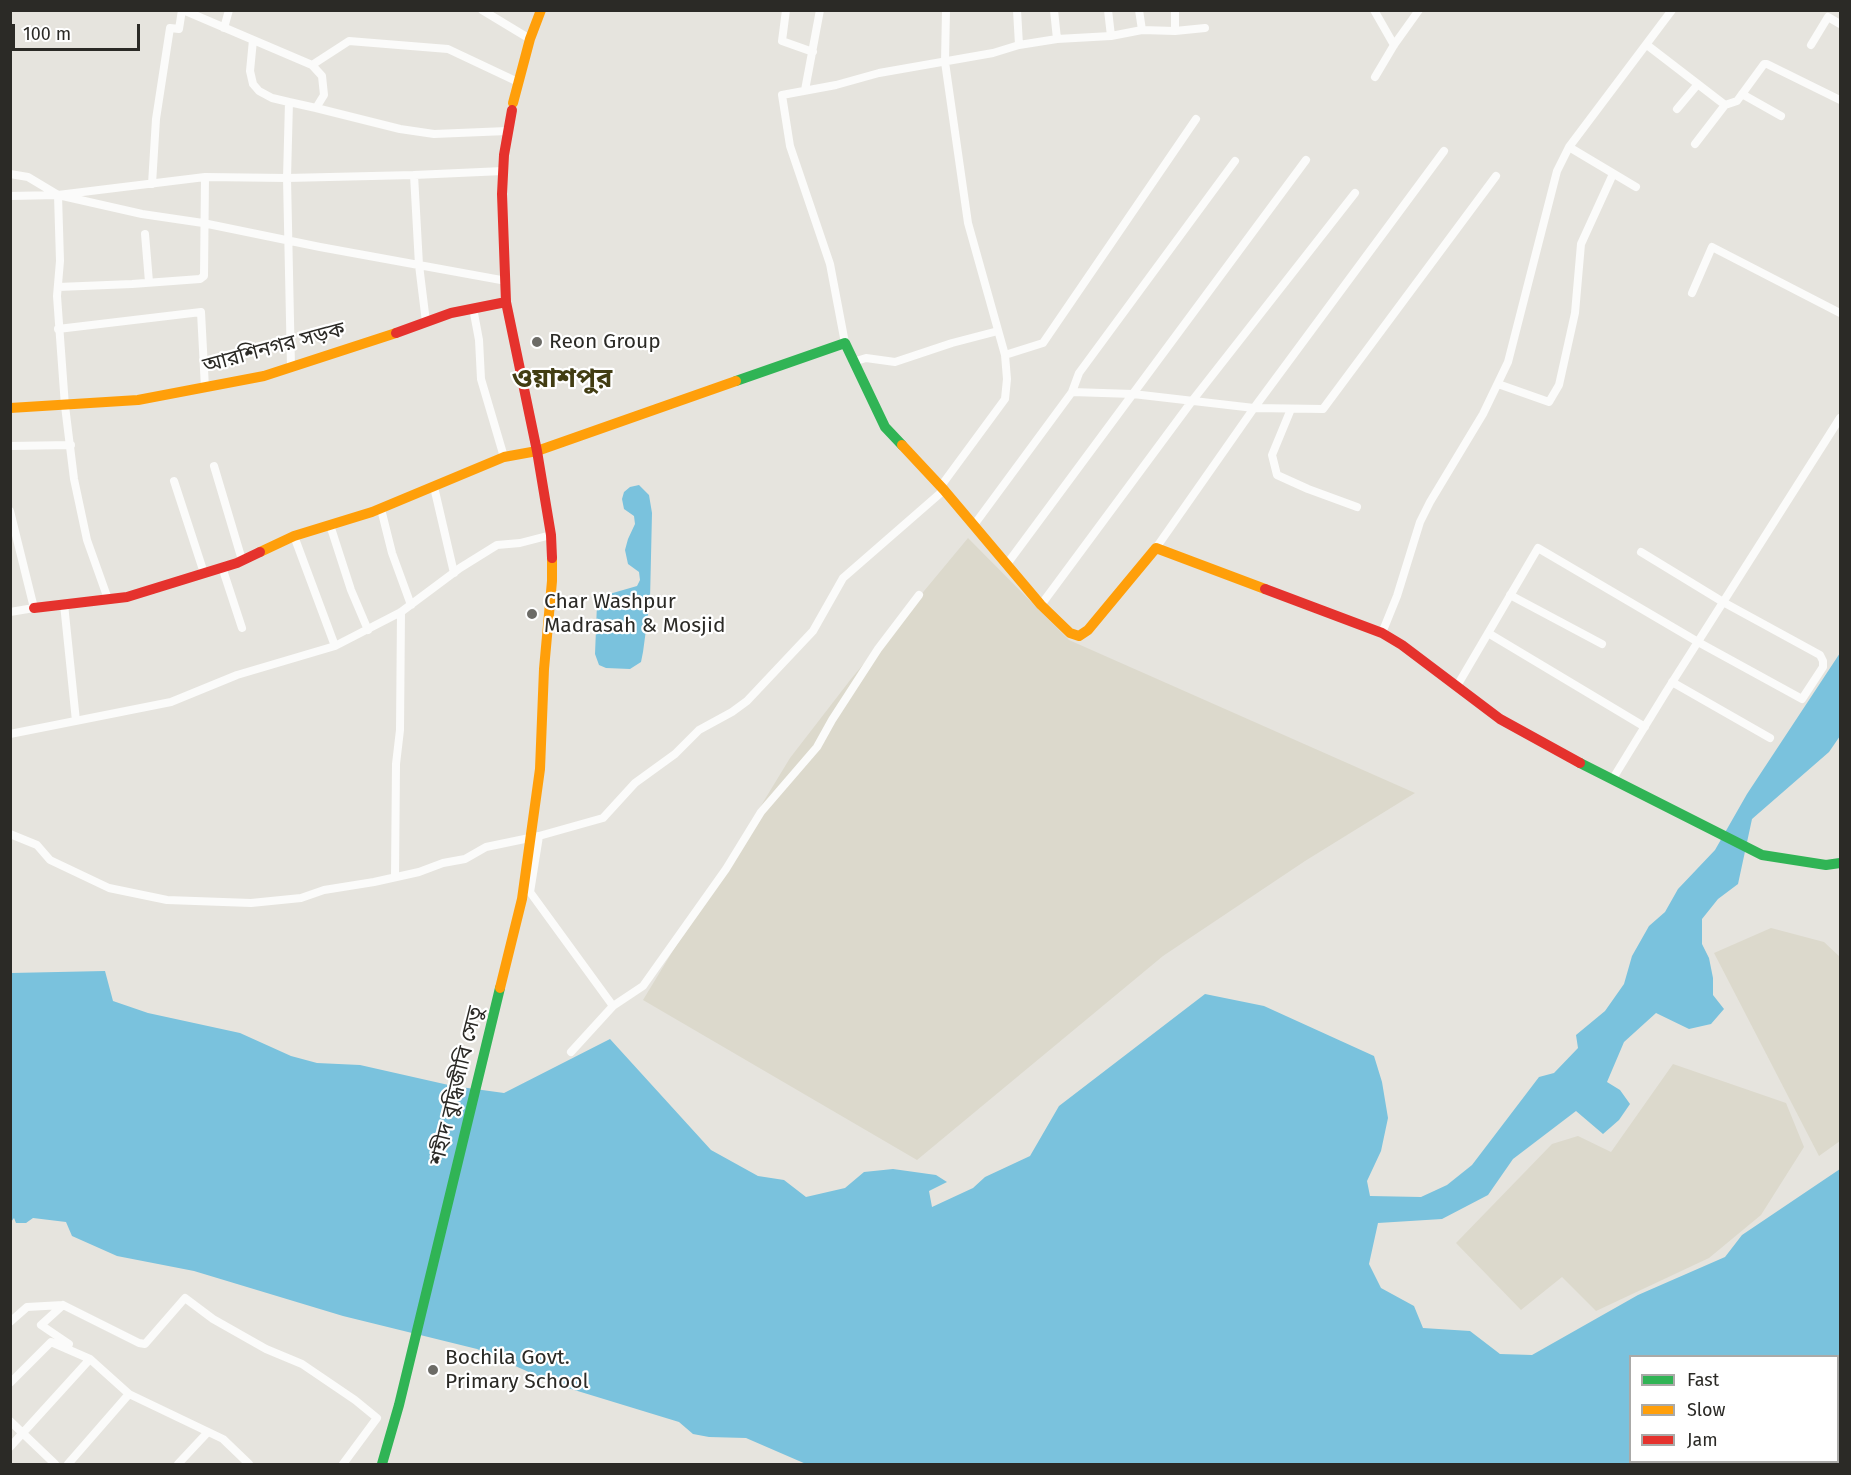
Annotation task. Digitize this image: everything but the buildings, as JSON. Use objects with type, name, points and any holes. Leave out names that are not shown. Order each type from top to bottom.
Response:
[{"type":"street","points":[[152,184],[156,118],[170,28],[179,29],[182,10],[312,65],[322,76],[324,95],[316,108]]},
{"type":"street","points":[[224,28],[229,10]]},
{"type":"street","points":[[482,10],[530,39]]},
{"type":"street","name":"শহীদ বুদ্ধিজীবি সেতু","points":[[382,1464],[399,1405],[522,899],[540,769],[552,580],[551,535],[537,451],[506,302],[501,194],[507,131],[512,106],[530,39],[541,10]]},
{"type":"street","points":[[786,10],[782,41],[813,52]]},
{"type":"street","points":[[805,90],[820,10]]},
{"type":"street","points":[[10,834],[37,845],[50,860],[109,888],[167,900],[251,903],[301,898],[324,890],[395,878],[443,863],[465,859],[486,847],[603,819],[636,783],[675,754],[699,730],[747,701],[813,631],[843,578],[942,488],[1005,399],[1007,379],[1005,355],[968,223],[945,62],[946,10]]},
{"type":"street","points":[[1017,10],[1019,45]]},
{"type":"street","points":[[1054,10],[1057,39]]},
{"type":"street","points":[[1108,10],[1111,36]]},
{"type":"street","points":[[1139,10],[1142,30]]},
{"type":"street","points":[[1175,10],[1175,31]]},
{"type":"street","points":[[1374,10],[1394,45]]},
{"type":"street","points":[[1375,77],[1419,10]]},
{"type":"street","points":[[1382,633],[1397,596],[1420,522],[1483,414],[1508,362],[1557,171],[1569,147],[1672,10]]},
{"type":"street","points":[[1811,45],[1828,17],[1840,24]]},
{"type":"street","points":[[1205,28],[1175,31],[1142,30],[1111,36],[1057,39],[1019,45],[782,95],[790,146],[830,264],[845,343],[885,427],[975,525],[1041,605],[1070,633],[1079,636],[1088,630],[1156,548],[1254,408],[1444,151]]},
{"type":"street","points":[[254,40],[250,71],[253,84],[259,91],[272,98],[400,129],[434,134],[507,131]]},
{"type":"street","points":[[312,65],[349,41],[448,49],[518,82]]},
{"type":"street","points":[[1647,45],[1725,105]]},
{"type":"street","points":[[1695,144],[1725,105],[1737,101],[1764,64],[1840,100]]},
{"type":"street","points":[[1677,109],[1698,84]]},
{"type":"street","points":[[1742,94],[1781,116]]},
{"type":"street","points":[[289,102],[287,241],[291,367]]},
{"type":"street","points":[[1005,355],[1043,343],[1196,119]]},
{"type":"street","points":[[1569,147],[1636,187]]},
{"type":"street","points":[[1008,564],[1306,160]]},
{"type":"street","points":[[975,525],[1072,392],[1079,373],[1235,161]]},
{"type":"street","points":[[10,196],[58,195],[205,177],[414,176],[503,171]]},
{"type":"street","points":[[10,174],[28,177],[58,195],[142,214],[203,223],[287,241],[501,280]]},
{"type":"street","points":[[1498,384],[1549,402],[1559,385],[1575,313],[1581,244],[1613,174]]},
{"type":"street","points":[[414,176],[419,265],[426,322]]},
{"type":"street","points":[[1072,392],[1133,394],[1254,408],[1323,409],[1496,176]]},
{"type":"street","points":[[58,287],[200,279],[204,276],[205,177]]},
{"type":"street","points":[[1041,605],[1192,402],[1355,193]]},
{"type":"street","points":[[58,195],[60,261],[58,329],[74,479],[87,540],[108,599]]},
{"type":"street","points":[[145,234],[148,282]]},
{"type":"street","points":[[1692,293],[1712,247],[1840,313]]},
{"type":"street","name":"আরশিনগর সড়ক","points":[[10,408],[138,400],[264,376],[451,313],[506,302]]},
{"type":"street","points":[[473,308],[479,340],[481,379],[504,457]]},
{"type":"street","points":[[58,329],[201,312],[205,388]]},
{"type":"street","points":[[853,362],[866,358],[895,362],[998,331]]},
{"type":"street","points":[[10,612],[127,597],[204,573],[242,560],[294,536],[381,509],[504,457],[537,451],[845,343]]},
{"type":"street","points":[[1291,409],[1272,455],[1277,475],[1357,507]]},
{"type":"street","points":[[1612,780],[1840,418]]},
{"type":"street","points":[[10,446],[71,445]]},
{"type":"street","points":[[214,466],[242,560]]},
{"type":"street","points":[[174,481],[204,573]]},
{"type":"street","points":[[434,487],[454,573]]},
{"type":"street","points":[[381,509],[392,553],[411,605]]},
{"type":"street","points":[[10,511],[34,608]]},
{"type":"street","points":[[330,525],[351,590],[368,630]]},
{"type":"street","points":[[10,734],[171,702],[246,672],[335,646],[401,612],[454,573],[498,545],[520,543],[551,535]]},
{"type":"street","points":[[294,536],[335,646]]},
{"type":"street","points":[[1156,548],[1382,633],[1402,645],[1500,719],[1612,780],[1762,855],[1826,865],[1840,863]]},
{"type":"street","points":[[1457,686],[1538,549],[1698,642],[1802,699],[1823,667],[1820,655],[1724,602],[1641,552]]},
{"type":"street","points":[[222,567],[242,628]]},
{"type":"street","points":[[571,1052],[613,1006],[643,986],[726,869],[761,812],[817,747],[878,649],[919,595]]},
{"type":"street","points":[[1510,595],[1602,644]]},
{"type":"street","points":[[64,604],[76,721]]},
{"type":"street","points":[[395,878],[401,612]]},
{"type":"street","points":[[1488,633],[1645,727]]},
{"type":"street","points":[[1672,682],[1770,738]]},
{"type":"street","points":[[539,836],[530,892],[613,1006]]},
{"type":"street","points":[[10,1322],[27,1307],[63,1305],[145,1344],[185,1298],[213,1319],[266,1349],[302,1364],[377,1418],[343,1464]]},
{"type":"street","points":[[63,1305],[41,1325],[69,1344],[68,1348]]},
{"type":"street","points":[[10,1383],[51,1342],[90,1359],[129,1394],[223,1439],[243,1463]]},
{"type":"street","points":[[10,1447],[90,1359]]},
{"type":"street","points":[[68,1464],[129,1394]]},
{"type":"street","points":[[10,1420],[55,1464]]},
{"type":"street","points":[[178,1464],[207,1433]]},
{"type":"shaded area","points":[[968,538],[1069,640],[1415,793],[1305,861],[1163,956],[917,1160],[643,1000],[790,758],[851,679]]},
{"type":"shaded area","points":[[1771,928],[1824,942],[1840,957],[1840,1141],[1819,1156],[1714,953]]},
{"type":"shaded area","points":[[1673,1064],[1786,1103],[1804,1147],[1761,1215],[1709,1258],[1596,1311],[1562,1277],[1521,1310],[1456,1243],[1552,1144],[1578,1136],[1611,1152]]},
{"type":"water","points":[[639,485],[649,495],[652,513],[650,600],[643,652],[641,662],[630,669],[606,668],[599,665],[595,654],[597,604],[599,597],[637,586],[640,580],[639,572],[628,564],[625,550],[635,524],[634,516],[624,509],[622,499],[624,492],[630,487]]},
{"type":"water","points":[[1840,653],[1840,736],[1829,752],[1752,819],[1738,884],[1718,899],[1702,919],[1702,944],[1709,958],[1713,978],[1713,995],[1724,1009],[1711,1024],[1689,1029],[1656,1013],[1624,1042],[1607,1082],[1620,1090],[1630,1104],[1619,1120],[1603,1134],[1576,1111],[1513,1159],[1488,1195],[1442,1219],[1378,1223],[1369,1264],[1381,1288],[1414,1306],[1423,1328],[1470,1331],[1500,1354],[1532,1355],[1638,1295],[1725,1257],[1742,1235],[1840,1169],[1840,1464],[806,1464],[746,1438],[693,1434],[679,1422],[558,1385],[477,1349],[343,1316],[194,1271],[117,1256],[72,1236],[66,1222],[33,1218],[26,1223],[16,1223],[14,1218],[11,1222],[11,973],[105,971],[113,1001],[148,1013],[240,1033],[291,1056],[317,1063],[360,1065],[453,1086],[504,1093],[610,1039],[711,1150],[758,1176],[784,1180],[806,1197],[845,1188],[864,1172],[893,1169],[936,1175],[947,1182],[929,1191],[932,1207],[973,1188],[985,1177],[1030,1156],[1059,1106],[1205,994],[1264,1006],[1374,1056],[1382,1082],[1388,1118],[1381,1151],[1367,1181],[1370,1196],[1421,1197],[1447,1185],[1472,1165],[1539,1077],[1554,1073],[1578,1048],[1576,1035],[1605,1011],[1624,984],[1632,956],[1649,926],[1665,912],[1678,889],[1715,850],[1747,794]]},
{"type":"traffic: fast","points":[[736,381],[845,343],[885,427],[902,445]]},
{"type":"traffic: fast","points":[[1580,763],[1762,855],[1826,865],[1840,863]]},
{"type":"traffic: fast","points":[[382,1464],[399,1405],[500,988]]},
{"type":"traffic: slow","points":[[513,103],[530,39],[541,10]]},
{"type":"traffic: slow","points":[[10,408],[138,400],[264,376],[396,333]]},
{"type":"traffic: slow","points":[[260,552],[294,536],[372,512],[504,457],[537,451],[736,381]]},
{"type":"traffic: slow","points":[[902,445],[944,490],[1041,605],[1070,633],[1079,636],[1088,630],[1156,548],[1265,589]]},
{"type":"traffic: slow","points":[[500,988],[522,899],[540,769],[552,558]]},
{"type":"traffic: jam","points":[[512,110],[504,155],[502,194],[506,302],[537,451],[551,535],[552,558]]},
{"type":"traffic: jam","points":[[396,333],[451,313],[506,302]]},
{"type":"traffic: jam","points":[[34,608],[127,597],[237,563],[260,552]]},
{"type":"traffic: jam","points":[[1265,589],[1382,633],[1402,645],[1500,719],[1580,763]]},
{"type":"place","name":"Reon Group","points":[[537,342]]},
{"type":"place","name":"Char Washpur Madrasah & Mosjid","points":[[532,614]]},
{"type":"place","name":"Bochila Govt. Primary School","points":[[433,1370]]},
{"type":"district","name":"ওয়াশপুর","points":[[562,379]]}]
